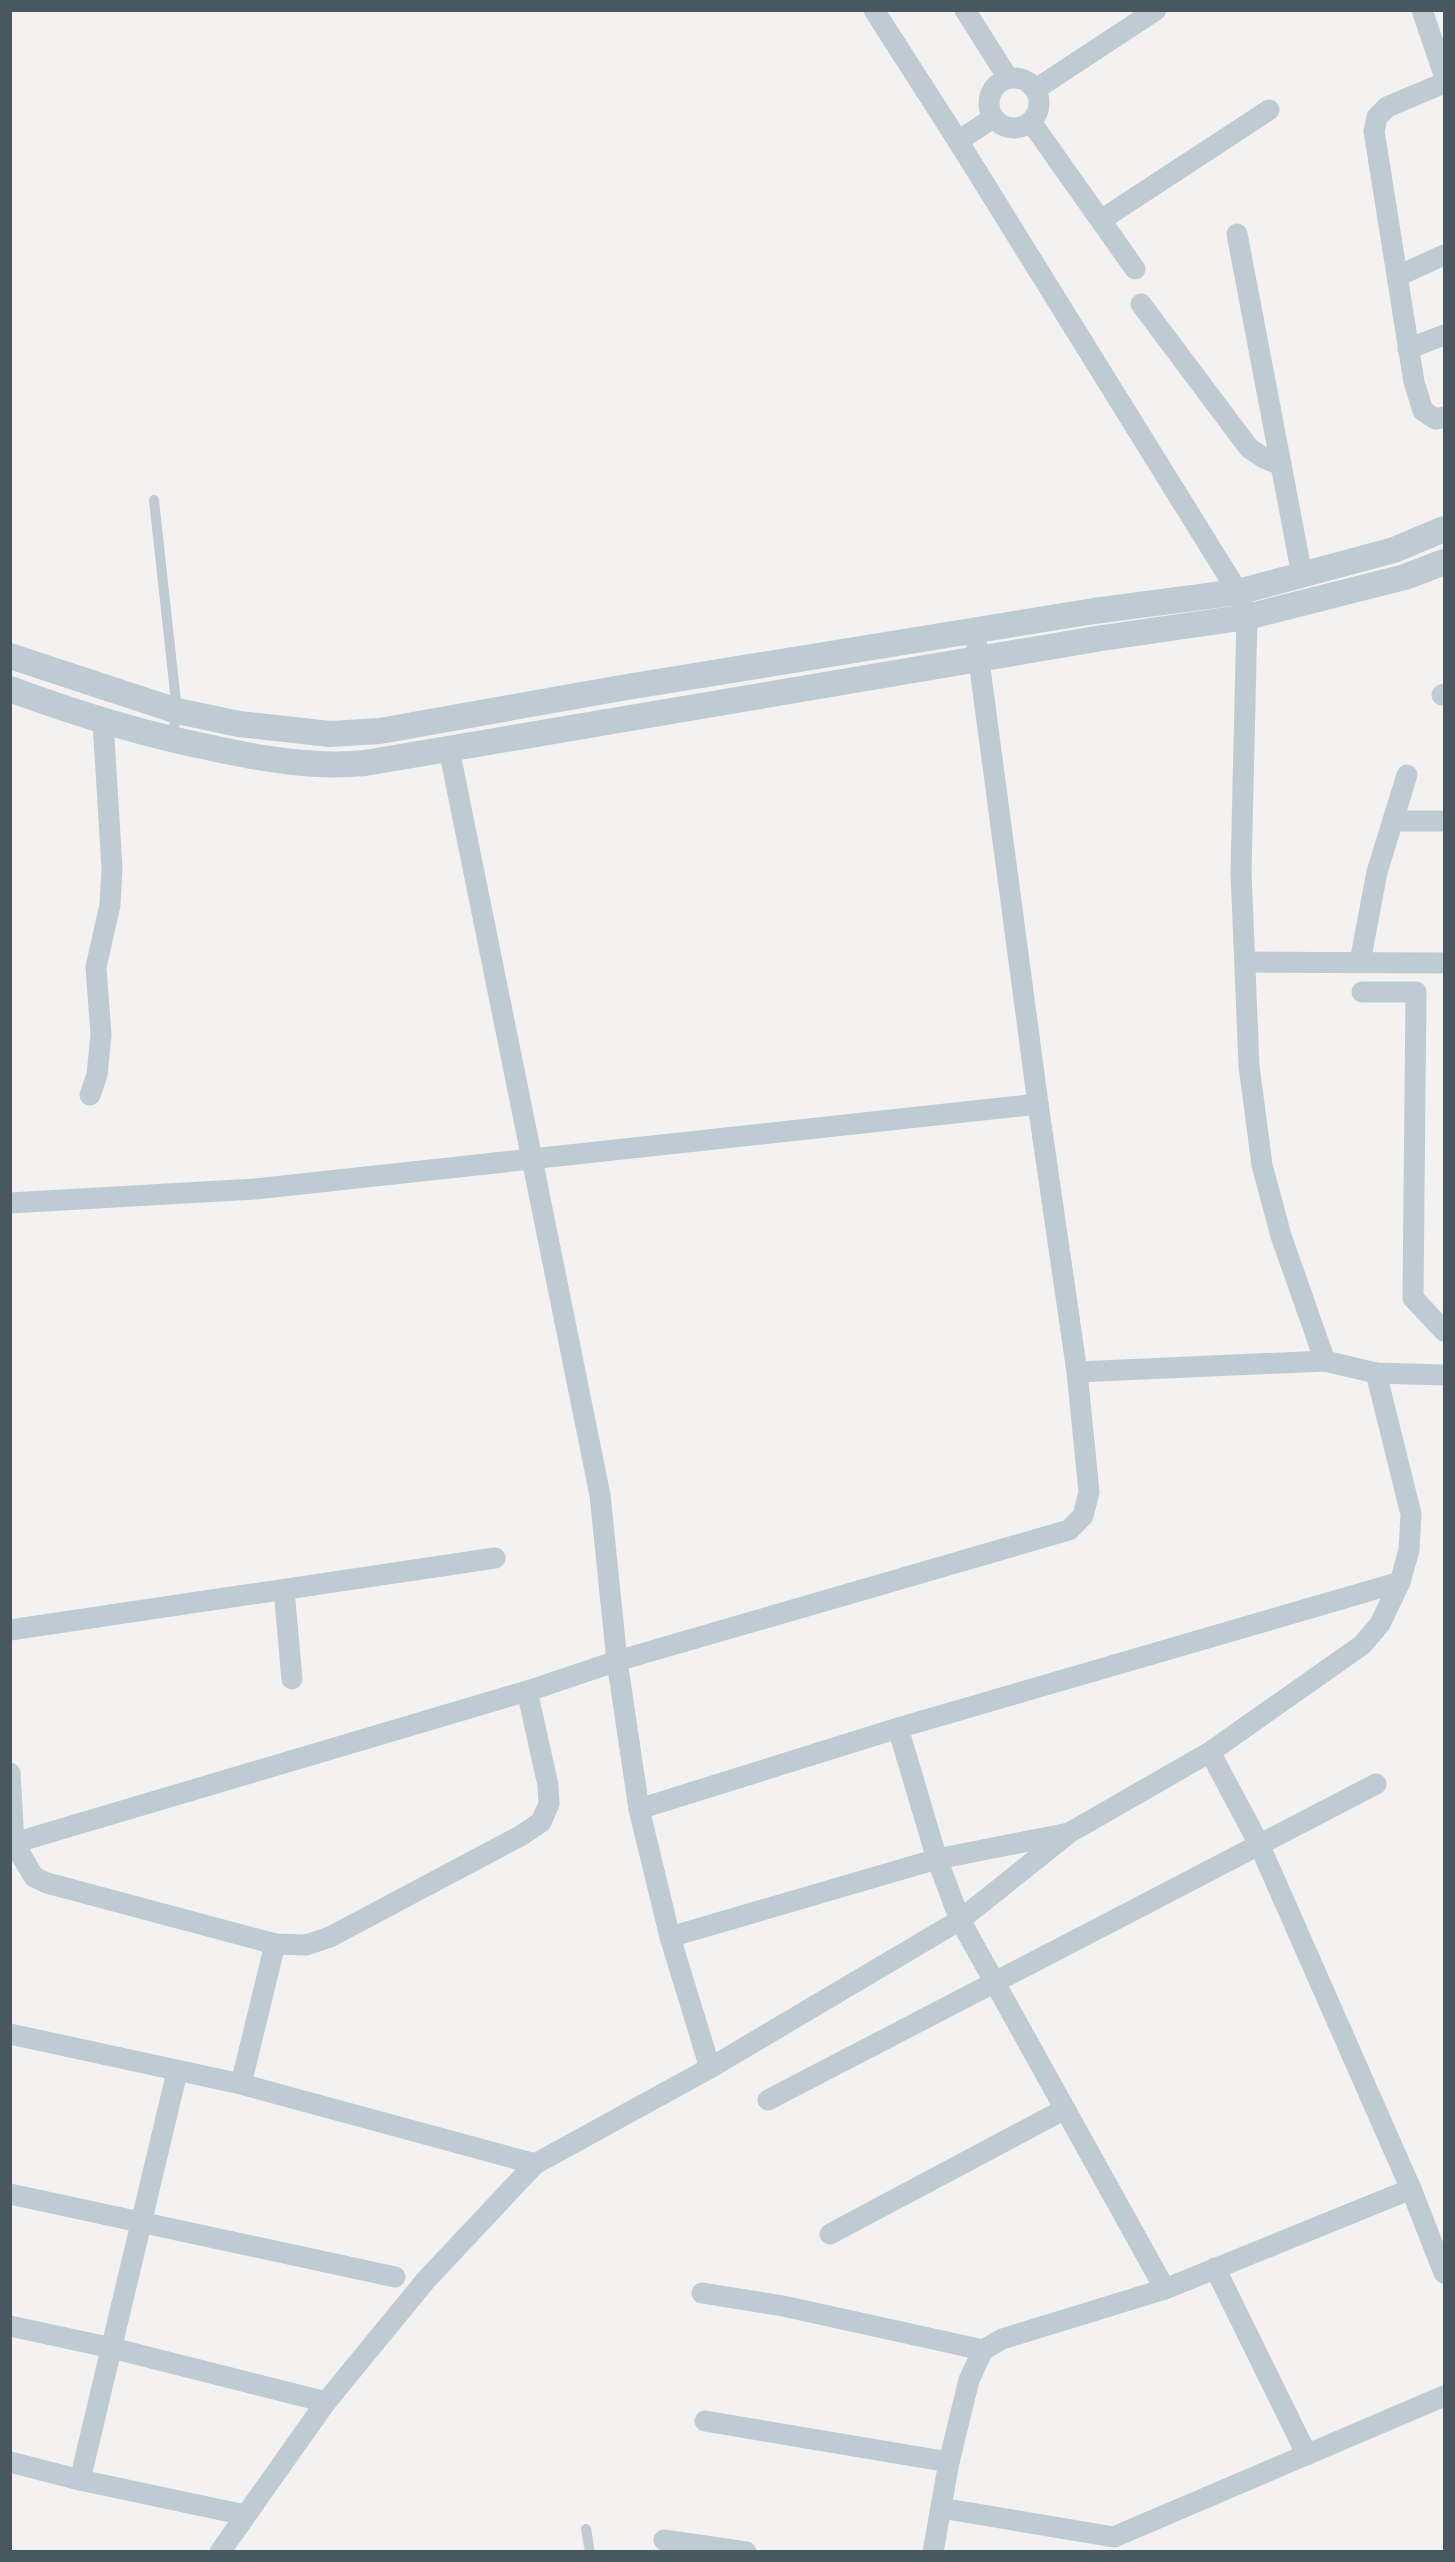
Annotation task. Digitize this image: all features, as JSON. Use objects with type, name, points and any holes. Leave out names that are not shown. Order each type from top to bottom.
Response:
[{"type":"street","points":[[873,10],[958,141],[1238,592],[1247,617],[1240,872],[1249,1066],[1262,1165],[1281,1236],[1325,1361]]},
{"type":"street","points":[[965,10],[1008,78]]},
{"type":"street","points":[[1036,89],[1156,10]]},
{"type":"street","points":[[1422,10],[1444,75]]},
{"type":"street","points":[[1008,78],[1023,79],[1036,89],[1039,106],[1031,122],[1016,128],[1007,128],[993,118],[989,110],[990,94],[1000,81],[1008,78]]},
{"type":"street","points":[[1444,83],[1387,107],[1377,117],[1374,131],[1414,382],[1423,411],[1436,418],[1444,417]]},
{"type":"street","points":[[1101,220],[1269,110]]},
{"type":"street","points":[[958,141],[993,118]]},
{"type":"street","points":[[1031,122],[1135,269]]},
{"type":"street","points":[[1237,234],[1302,575]]},
{"type":"street","points":[[1398,276],[1444,255]]},
{"type":"street","points":[[1141,304],[1249,448],[1281,465]]},
{"type":"street","points":[[1408,349],[1444,335]]},
{"type":"street","points":[[10,656],[177,711],[290,732],[330,734],[380,731],[621,688],[1094,611],[1238,592],[1394,550],[1444,529]]},
{"type":"street","points":[[10,689],[104,722],[172,740],[268,759],[333,766],[449,749],[1102,638],[1247,617],[1405,577],[1444,562]]},
{"type":"street","points":[[12,1844],[527,1691],[617,1661],[1069,1530],[1083,1516],[1089,1492],[1077,1372],[1038,1104],[975,631]]},
{"type":"street","points":[[90,1095],[97,1075],[101,1035],[96,967],[100,940],[110,905],[112,868],[104,722]]},
{"type":"street","points":[[449,749],[600,1495],[617,1661],[639,1809],[670,1937],[711,2068]]},
{"type":"street","points":[[1351,962],[1407,775]]},
{"type":"street","points":[[1393,821],[1444,821]]},
{"type":"street","points":[[1245,962],[1444,963]]},
{"type":"street","points":[[1362,992],[1416,992],[1413,1298],[1444,1331]]},
{"type":"street","points":[[10,1203],[255,1189],[532,1157],[1038,1104]]},
{"type":"street","points":[[1077,1372],[1325,1361],[1382,1373],[1444,1375]]},
{"type":"street","points":[[220,2552],[326,2402],[426,2280],[535,2164],[711,2068],[960,1920],[1069,1833],[1210,1752],[1362,1645],[1380,1624],[1400,1582],[1409,1550],[1411,1514],[1382,1373]]},
{"type":"street","points":[[10,1630],[495,1558]]},
{"type":"street","points":[[639,1809],[898,1728],[1400,1582]]},
{"type":"street","points":[[284,1590],[292,1679]]},
{"type":"street","points":[[10,1773],[12,1844],[34,1877],[46,1883],[275,1944],[306,1945],[330,1937],[522,1835],[541,1822],[549,1804],[548,1785],[527,1691]]},
{"type":"street","points":[[898,1728],[937,1859],[960,1920],[1165,2289]]},
{"type":"street","points":[[1210,1752],[1259,1844],[1411,2189],[1444,2273]]},
{"type":"street","points":[[768,2100],[1376,1784]]},
{"type":"street","points":[[670,1937],[937,1859],[1069,1833]]},
{"type":"street","points":[[241,2084],[275,1944]]},
{"type":"street","points":[[10,2034],[177,2072],[241,2084],[535,2164]]},
{"type":"street","points":[[81,2480],[177,2072]]},
{"type":"street","points":[[830,2234],[1065,2109]]},
{"type":"street","points":[[933,2552],[949,2462],[969,2380],[983,2349],[1002,2339],[1165,2289],[1411,2189]]},
{"type":"street","points":[[10,2194],[395,2277]]},
{"type":"street","points":[[1215,2268],[1307,2455]]},
{"type":"street","points":[[702,2293],[783,2306],[983,2349]]},
{"type":"street","points":[[10,2326],[112,2348],[326,2402]]},
{"type":"street","points":[[941,2508],[1114,2537],[1444,2396]]},
{"type":"street","points":[[705,2421],[949,2462]]},
{"type":"street","points":[[10,2462],[81,2480],[245,2515]]},
{"type":"street","points":[[664,2540],[746,2552]]},
{"type":"lane","points":[[154,500],[177,711],[172,740]]},
{"type":"lane","points":[[586,2529],[590,2552]]}]
